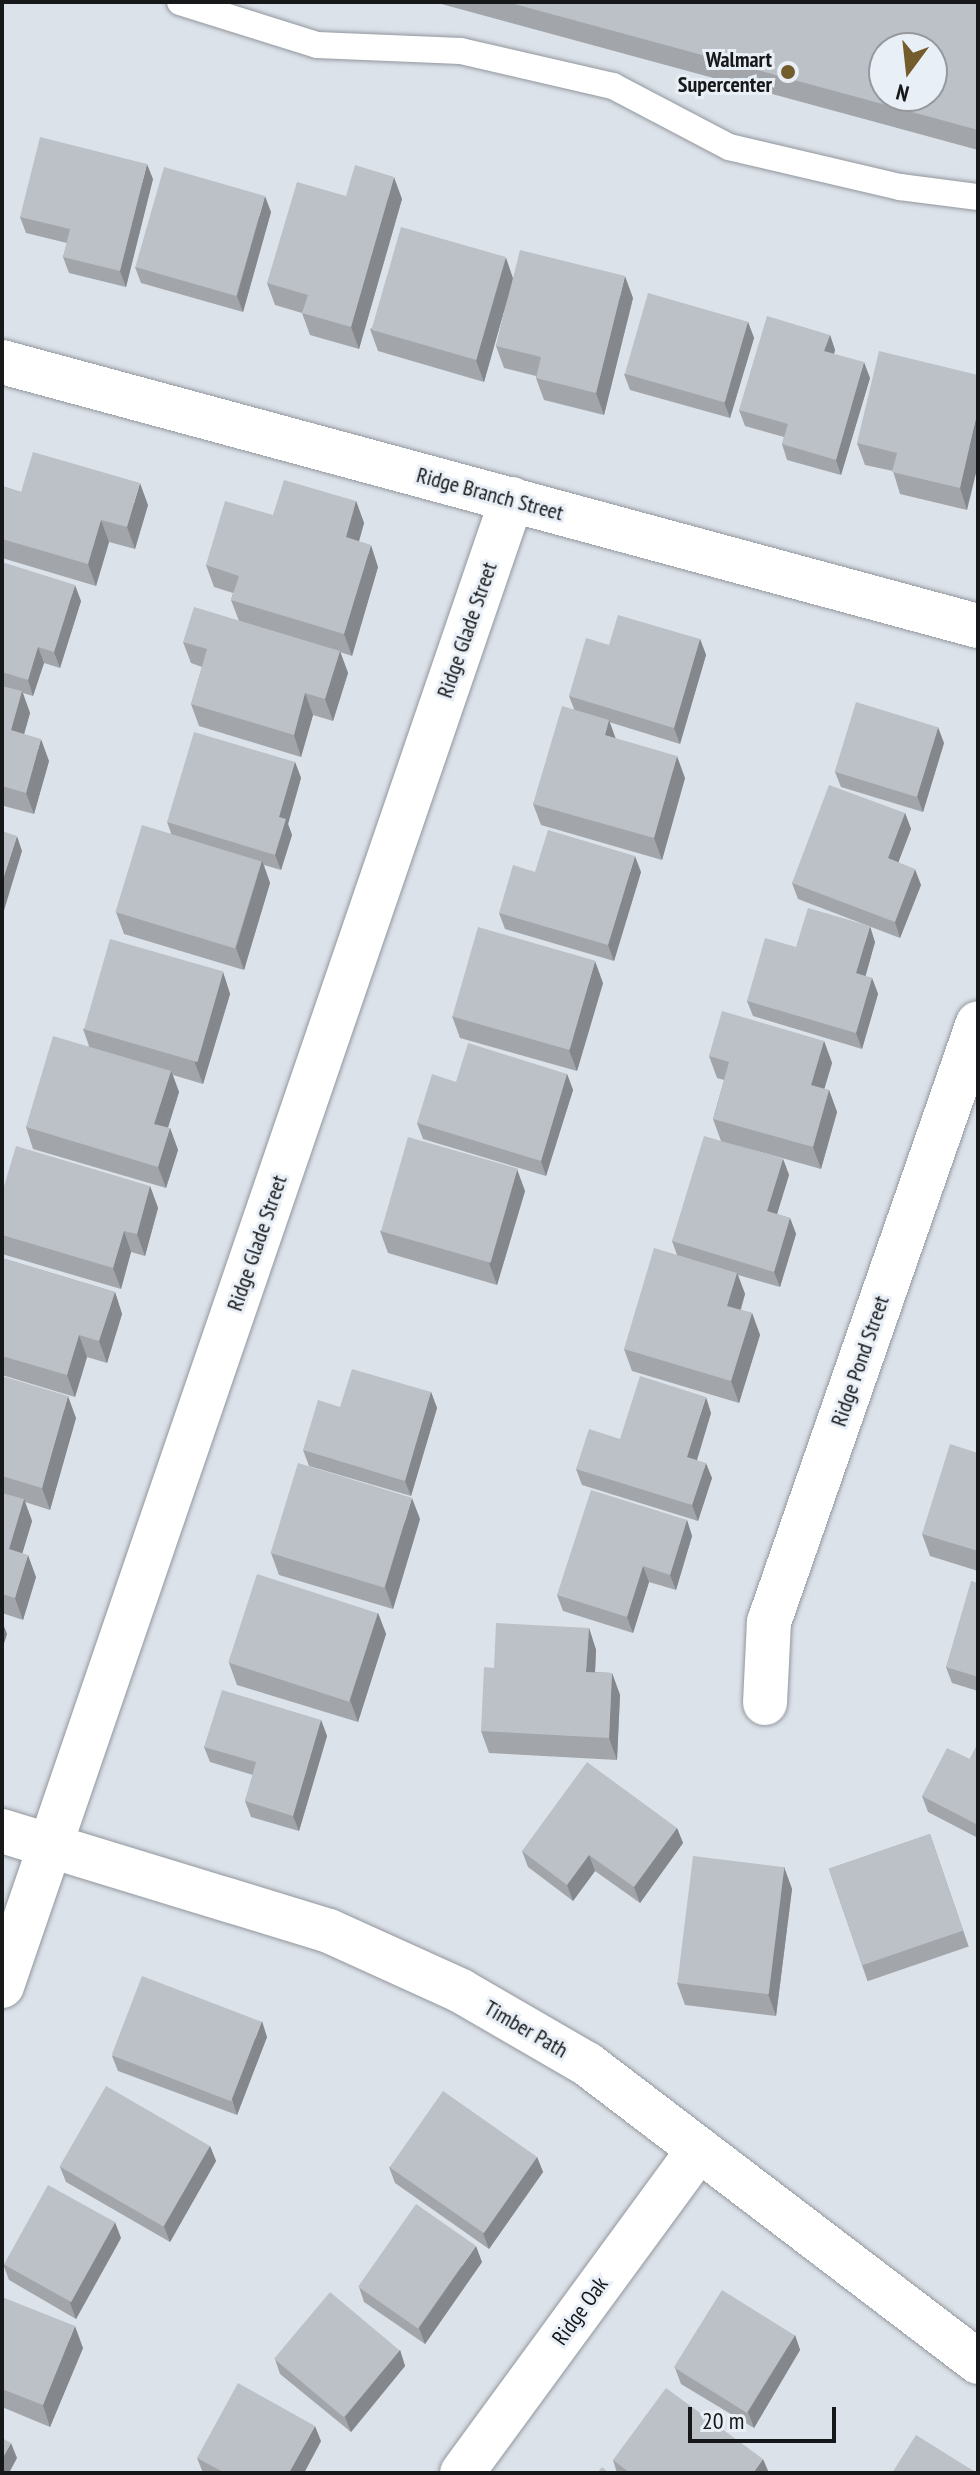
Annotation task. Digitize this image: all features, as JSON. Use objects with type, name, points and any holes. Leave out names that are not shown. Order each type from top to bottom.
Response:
[{"type":"street","name":"Ridge Branch Street","points":[[2,362],[978,626]]},
{"type":"street","name":"Ridge Glade Street","points":[[2,1986],[512,499]]},
{"type":"street","name":"Ridge Pond Street","points":[[765,1703],[769,1622],[978,1023]]},
{"type":"street","name":"Timber Path","points":[[2,1831],[329,1931],[461,1991],[587,2064],[978,2362]]},
{"type":"street","name":"Ridge Oak","points":[[462,2473],[699,2149]]},
{"type":"lane","points":[[180,2],[317,45],[461,51],[613,86],[729,147],[900,187],[978,197]]},
{"type":"building","name":"Walmart Supercenter","points":[[507,2],[978,2],[978,130],[912,112],[948,112],[948,32],[868,32],[868,100]]},
{"type":"building","points":[[40,137],[147,164],[120,271],[63,257],[70,229],[20,217]]},
{"type":"building","points":[[355,165],[394,177],[351,327],[302,313],[308,295],[267,283],[297,182],[346,196]]},
{"type":"building","points":[[164,167],[265,196],[236,296],[135,267]]},
{"type":"building","points":[[401,227],[506,257],[476,360],[372,330]]},
{"type":"building","points":[[520,250],[625,276],[596,393],[536,378],[541,357],[496,346]]},
{"type":"building","points":[[648,293],[748,322],[725,402],[625,374]]},
{"type":"building","points":[[767,316],[830,335],[824,351],[864,362],[836,460],[782,444],[788,424],[739,410]]},
{"type":"building","points":[[879,351],[978,375],[978,409],[960,488],[892,472],[897,453],[857,443]]},
{"type":"building","points":[[33,452],[140,483],[127,527],[101,520],[88,564],[2,539],[2,486],[21,492]]},
{"type":"building","points":[[284,480],[356,501],[346,537],[371,545],[344,634],[231,600],[239,576],[206,565],[225,501],[273,515]]},
{"type":"building","points":[[2,562],[75,585],[54,652],[38,647],[28,680],[2,672]]},
{"type":"building","points":[[194,607],[340,651],[325,699],[305,693],[294,735],[191,704],[207,649],[183,642]]},
{"type":"building","points":[[618,615],[700,639],[674,728],[569,696],[586,638],[609,645]]},
{"type":"building","points":[[2,686],[22,691],[11,730],[41,739],[26,793],[2,786]]},
{"type":"building","points":[[856,702],[938,727],[917,797],[835,772]]},
{"type":"building","points":[[562,706],[609,720],[605,735],[677,756],[654,838],[533,804]]},
{"type":"building","points":[[194,732],[295,762],[279,817],[286,819],[275,855],[167,822]]},
{"type":"building","points":[[829,785],[905,813],[888,858],[915,869],[895,922],[792,883]]},
{"type":"building","points":[[142,825],[262,862],[235,949],[115,912]]},
{"type":"building","points":[[548,830],[635,856],[608,945],[499,913],[513,865],[535,872]]},
{"type":"building","points":[[2,831],[17,836],[2,882]]},
{"type":"building","points":[[808,908],[870,926],[856,973],[872,978],[856,1033],[747,1001],[765,938],[796,947]]},
{"type":"building","points":[[478,927],[595,961],[570,1050],[452,1016]]},
{"type":"building","points":[[110,939],[223,972],[198,1062],[84,1029]]},
{"type":"building","points":[[722,1011],[824,1041],[811,1085],[829,1090],[813,1147],[713,1119],[729,1062],[709,1056]]},
{"type":"building","points":[[53,1036],[171,1071],[154,1124],[170,1128],[158,1167],[26,1127]]},
{"type":"building","points":[[468,1043],[567,1074],[541,1161],[417,1123],[432,1074],[456,1082]]},
{"type":"building","points":[[704,1136],[783,1159],[767,1211],[790,1218],[774,1272],[672,1241]]},
{"type":"building","points":[[408,1137],[518,1168],[491,1263],[381,1231]]},
{"type":"building","points":[[16,1146],[150,1186],[137,1234],[124,1231],[113,1268],[2,1235],[2,1193]]},
{"type":"building","points":[[654,1248],[737,1273],[727,1306],[752,1313],[731,1381],[624,1349]]},
{"type":"building","points":[[2,1258],[115,1292],[99,1341],[79,1335],[67,1375],[2,1356]]},
{"type":"building","points":[[352,1369],[431,1392],[405,1481],[303,1450],[318,1400],[340,1407]]},
{"type":"building","points":[[2,1376],[68,1396],[42,1488],[2,1476]]},
{"type":"building","points":[[640,1376],[706,1397],[687,1457],[706,1463],[692,1505],[576,1469],[589,1429],[620,1439]]},
{"type":"building","points":[[950,1444],[978,1453],[978,1551],[922,1534]]},
{"type":"building","points":[[298,1463],[412,1498],[384,1588],[271,1553]]},
{"type":"building","points":[[591,1490],[687,1520],[670,1575],[643,1566],[627,1617],[557,1595]]},
{"type":"building","points":[[2,1493],[24,1499],[9,1549],[28,1555],[15,1598],[2,1594]]},
{"type":"building","points":[[257,1574],[378,1613],[349,1702],[228,1662]]},
{"type":"building","points":[[971,1581],[978,1583],[978,1677],[946,1667]]},
{"type":"building","points":[[496,1623],[589,1628],[586,1672],[612,1673],[609,1738],[481,1731],[484,1667],[494,1668]]},
{"type":"building","points":[[222,1690],[321,1720],[293,1816],[245,1801],[256,1762],[204,1747]]},
{"type":"building","points":[[978,1743],[978,1825],[922,1796],[947,1748],[970,1759]]},
{"type":"building","points":[[587,1762],[677,1828],[634,1887],[589,1855],[567,1885],[522,1851]]},
{"type":"building","points":[[930,1834],[963,1930],[862,1965],[829,1869]]},
{"type":"building","points":[[693,1856],[784,1867],[769,1994],[677,1983]]},
{"type":"building","points":[[142,1976],[261,2022],[231,2101],[112,2055]]},
{"type":"building","points":[[106,2086],[210,2146],[163,2227],[60,2167]]},
{"type":"building","points":[[443,2091],[537,2157],[484,2233],[390,2167]]},
{"type":"building","points":[[48,2185],[115,2222],[71,2302],[4,2265]]},
{"type":"building","points":[[416,2204],[476,2246],[418,2329],[358,2287]]},
{"type":"building","points":[[722,2290],[795,2336],[747,2413],[674,2367]]},
{"type":"building","points":[[330,2292],[400,2350],[344,2417],[274,2359]]},
{"type":"building","points":[[2,2297],[75,2326],[43,2405],[2,2389]]},
{"type":"building","points":[[238,2383],[315,2426],[289,2473],[225,2473],[197,2458]]},
{"type":"building","points":[[666,2388],[763,2459],[753,2473],[630,2473],[613,2460]]},
{"type":"building","points":[[916,2435],[977,2473],[892,2473]]},
{"type":"building","points":[[2,2438],[11,2443],[2,2459]]},
{"type":"place","name":"Walmart Supercenter","points":[[788,72]]}]
